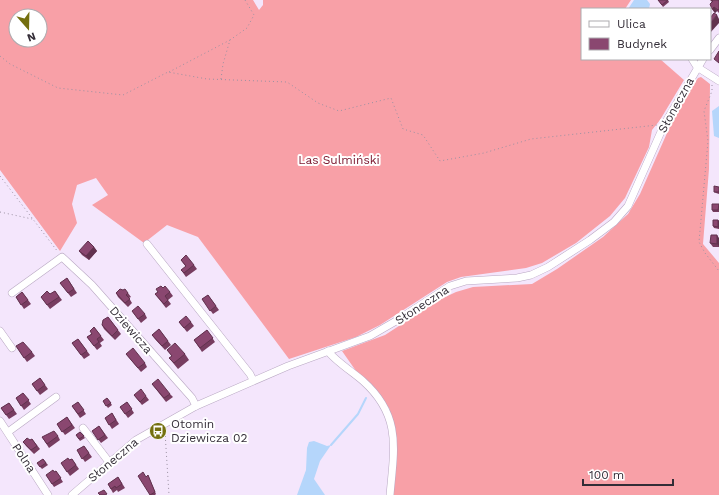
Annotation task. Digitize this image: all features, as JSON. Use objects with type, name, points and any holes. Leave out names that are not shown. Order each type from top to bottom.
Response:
[{"type":"street","points":[[711,49],[719,38]]},
{"type":"street","points":[[693,60],[697,67],[710,77],[719,81]]},
{"type":"street","name":"Słoneczna","points":[[72,495],[136,440],[196,406],[253,380],[370,336],[450,286],[466,281],[517,278],[531,275],[553,264],[600,233],[614,222],[628,206],[664,125],[702,60]]},
{"type":"street","points":[[147,244],[250,374],[253,380]]},
{"type":"street","points":[[12,293],[62,258]]},
{"type":"street","name":"Dziewicza","points":[[62,258],[92,285],[192,398],[196,406]]},
{"type":"street","points":[[0,331],[12,348]]},
{"type":"street","points":[[328,351],[332,357],[343,364],[367,385],[388,411],[392,426],[393,455],[390,495]]},
{"type":"street","points":[[8,432],[56,397]]},
{"type":"street","name":"Polna","points":[[0,421],[48,495]]},
{"type":"street","points":[[83,428],[109,462]]},
{"type":"path","points":[[0,56],[10,64],[58,88],[123,95],[230,40],[247,28],[254,15],[245,0]]},
{"type":"path","points":[[221,80],[223,64],[230,40]]},
{"type":"path","points":[[168,72],[207,79],[287,82],[318,103],[339,111],[391,98],[403,129],[423,135],[440,161],[484,153],[531,139],[660,125],[659,128]]},
{"type":"path","points":[[710,77],[712,91],[704,111],[708,141],[702,225],[699,242],[705,254],[719,271]]},
{"type":"path","points":[[0,176],[62,258]]},
{"type":"path","points":[[0,212],[32,219]]},
{"type":"path","points":[[162,424],[166,434],[169,495]]},
{"type":"green space","name":"Las Sulmiński","points":[[0,0],[253,0],[259,10],[263,5],[263,0],[631,0],[626,8],[581,8],[581,60],[661,60],[684,80],[660,120],[652,130],[649,147],[625,198],[610,216],[576,243],[542,263],[526,268],[461,277],[447,282],[380,325],[356,337],[289,359],[198,237],[167,225],[144,243],[92,205],[108,195],[96,178],[77,185],[72,204],[77,223],[60,251],[0,170]]},
{"type":"green space","points":[[701,77],[710,84],[709,169],[703,244],[719,263],[719,495],[392,495],[392,418],[389,408],[356,371],[342,351],[385,335],[439,300],[456,292],[473,287],[532,284],[557,269],[603,237],[628,214],[640,194],[679,106],[698,78]]},
{"type":"water","points":[[634,0],[647,0],[650,4],[649,8],[629,8]]},
{"type":"water","points":[[719,106],[719,138],[714,136],[712,111]]},
{"type":"water","points":[[314,441],[327,446],[331,445],[320,461],[314,479],[325,495],[297,495],[306,470],[307,448],[309,442]]},
{"type":"building","points":[[658,0],[668,0],[662,5]]},
{"type":"building","points":[[711,0],[719,0],[718,10],[714,7],[712,9],[710,4],[713,1]]},
{"type":"building","points":[[714,13],[717,15],[711,22],[711,17]]},
{"type":"building","points":[[719,51],[719,63],[714,59]]},
{"type":"building","points":[[714,186],[719,187],[719,192],[714,192]]},
{"type":"building","points":[[712,204],[719,204],[718,210],[712,210]]},
{"type":"building","points":[[713,220],[718,220],[718,227],[713,226]]},
{"type":"building","points":[[711,235],[717,235],[717,244],[710,243]]},
{"type":"building","points":[[88,241],[94,247],[86,256],[79,251]]},
{"type":"building","points":[[186,255],[194,265],[184,273],[181,270],[186,266],[181,260]]},
{"type":"building","points":[[67,278],[74,289],[68,293],[60,283]]},
{"type":"building","points":[[161,286],[163,288],[165,286],[170,292],[165,296],[168,300],[164,304],[155,294],[158,292],[156,289]]},
{"type":"building","points":[[120,289],[125,289],[128,293],[126,295],[130,299],[125,303],[116,293]]},
{"type":"building","points":[[47,291],[50,294],[55,291],[59,297],[47,305],[41,297]]},
{"type":"building","points":[[22,292],[28,300],[21,305],[16,297]]},
{"type":"building","points":[[208,295],[216,306],[210,311],[202,299]]},
{"type":"building","points":[[138,306],[145,314],[138,319],[132,311]]},
{"type":"building","points":[[186,316],[191,322],[184,328],[179,322]]},
{"type":"building","points":[[108,317],[118,330],[112,336],[102,325],[103,320]]},
{"type":"building","points":[[94,327],[101,336],[97,339],[99,342],[94,346],[87,337],[92,334],[90,331]]},
{"type":"building","points":[[159,329],[168,341],[162,346],[152,335]]},
{"type":"building","points":[[207,330],[213,338],[200,348],[194,340]]},
{"type":"building","points":[[78,339],[87,351],[81,355],[72,343]]},
{"type":"building","points":[[23,342],[32,352],[24,358],[16,346]]},
{"type":"building","points":[[175,343],[185,354],[174,363],[169,358],[172,356],[167,350]]},
{"type":"building","points":[[133,348],[145,363],[138,368],[126,354]]},
{"type":"building","points":[[40,378],[45,385],[37,391],[32,384]]},
{"type":"building","points":[[158,379],[170,394],[164,398],[152,384]]},
{"type":"building","points":[[141,389],[146,396],[140,402],[134,395]]},
{"type":"building","points":[[23,393],[29,400],[21,406],[16,398]]},
{"type":"building","points":[[107,398],[111,403],[106,406],[103,401]]},
{"type":"building","points":[[78,402],[84,410],[78,414],[72,406]]},
{"type":"building","points":[[127,402],[132,409],[125,414],[120,407]]},
{"type":"building","points":[[9,403],[14,410],[6,415],[1,408]]},
{"type":"building","points":[[112,413],[116,420],[109,425],[105,418]]},
{"type":"building","points":[[67,417],[72,425],[62,432],[57,424]]},
{"type":"building","points":[[99,426],[105,435],[98,440],[92,431]]},
{"type":"building","points":[[54,431],[58,436],[47,444],[42,437]]},
{"type":"building","points":[[80,432],[84,436],[79,439],[76,435]]},
{"type":"building","points":[[27,438],[30,440],[32,439],[37,446],[31,450],[23,442]]},
{"type":"building","points":[[84,446],[89,453],[82,459],[77,450]]},
{"type":"building","points":[[68,458],[69,460],[72,459],[76,465],[67,472],[61,463]]},
{"type":"building","points":[[43,459],[46,463],[40,467],[37,463]]},
{"type":"building","points":[[53,470],[54,472],[56,471],[61,478],[52,484],[46,475]]},
{"type":"building","points":[[143,472],[146,477],[148,475],[155,492],[150,495],[138,476]]},
{"type":"building","points":[[118,477],[122,484],[111,489],[108,484]]},
{"type":"building","points":[[104,490],[107,494],[100,495],[98,493]]},
{"type":"waterway","points":[[331,445],[358,414],[366,398]]},
{"type":"place","name":"Otomin Dziewicza 02","points":[[158,431]]}]
